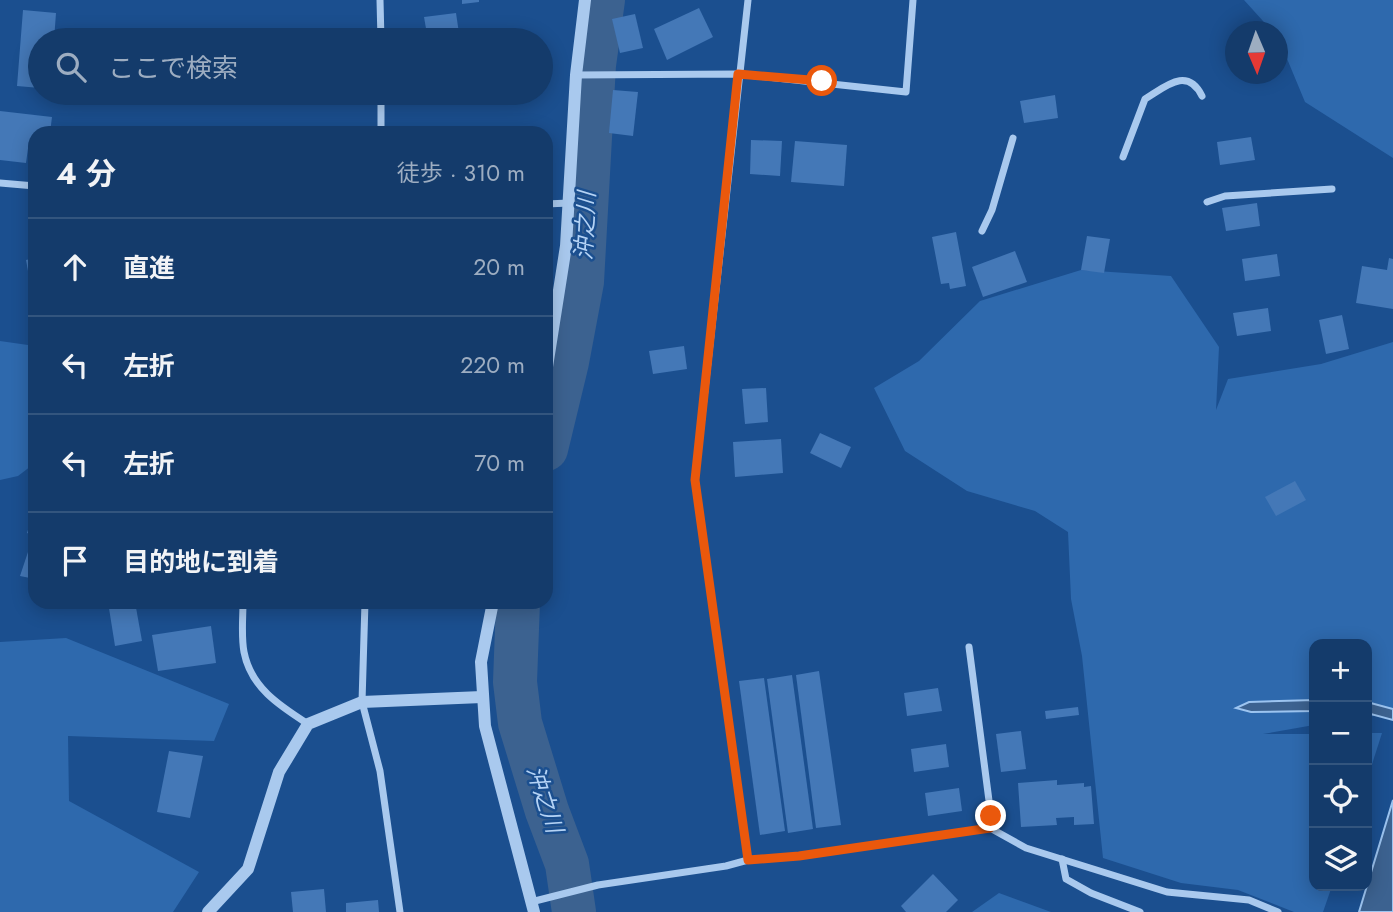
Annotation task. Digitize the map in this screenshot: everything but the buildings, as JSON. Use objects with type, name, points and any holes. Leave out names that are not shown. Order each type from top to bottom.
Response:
[{"type":"street","points":[[380,0],[381,28]]},
{"type":"street","points":[[553,329],[566,246],[576,75],[585,0]]},
{"type":"street","points":[[748,0],[695,480],[748,860]]},
{"type":"street","points":[[576,75],[738,74],[906,92],[913,0]]},
{"type":"street","points":[[1123,157],[1145,99],[1178,80],[1185,79],[1198,88],[1202,96]]},
{"type":"street","points":[[381,105],[381,126]]},
{"type":"street","points":[[982,231],[992,210],[1013,138]]},
{"type":"street","points":[[0,183],[28,185]]},
{"type":"street","points":[[1207,202],[1225,196],[1332,189]]},
{"type":"street","points":[[553,203],[569,202]]},
{"type":"street","points":[[243,609],[244,652],[255,679],[272,700],[309,724]]},
{"type":"street","points":[[365,609],[362,702],[380,771],[400,912]]},
{"type":"street","points":[[492,609],[481,662],[485,726],[533,907],[598,885],[726,866],[748,860],[799,856],[990,828],[1026,848],[1167,892],[1249,901],[1278,912]]},
{"type":"street","points":[[969,647],[991,816],[990,828]]},
{"type":"street","points":[[208,912],[248,869],[279,772],[309,724],[362,702],[482,697]]},
{"type":"street","points":[[1062,859],[1066,879],[1091,893],[1140,912]]},
{"type":"shaded area","points":[[1244,0],[1393,0],[1393,158],[1305,102],[1288,61],[1288,21],[1263,21]]},
{"type":"shaded area","points":[[1081,270],[1171,276],[1219,347],[1216,410],[1228,379],[1321,364],[1393,342],[1393,713],[1372,716],[1372,639],[1309,639],[1309,726],[1263,734],[1309,734],[1309,891],[1330,891],[1323,912],[1294,912],[1238,890],[1181,883],[1103,858],[1082,656],[1071,599],[1068,532],[1035,511],[967,491],[905,451],[874,388],[919,361],[980,301]]},
{"type":"shaded area","points":[[0,341],[28,345],[28,468],[18,476],[0,480]]},
{"type":"shaded area","points":[[66,638],[229,704],[214,741],[68,736],[69,801],[199,872],[173,912],[0,912],[0,642]]},
{"type":"shaded area","points":[[1309,700],[1309,711],[1251,712],[1236,708],[1249,702]]},
{"type":"shaded area","points":[[1372,703],[1393,709],[1393,720],[1372,714]]},
{"type":"shaded area","points":[[1372,733],[1382,733],[1372,764]]},
{"type":"shaded area","points":[[1393,800],[1393,912],[1359,912],[1365,891],[1372,891],[1372,869]]},
{"type":"shaded area","points":[[999,893],[1051,912],[972,912]]},
{"type":"waterway","name":"沖之川","points":[[553,420],[582,282],[594,65],[603,0]]},
{"type":"waterway","name":"沖之川","points":[[518,609],[515,682],[520,723],[547,811],[567,864],[574,912]]},
{"type":"route","points":[[822,81],[738,74],[695,480],[748,860],[799,856],[990,828],[991,816]]}]
